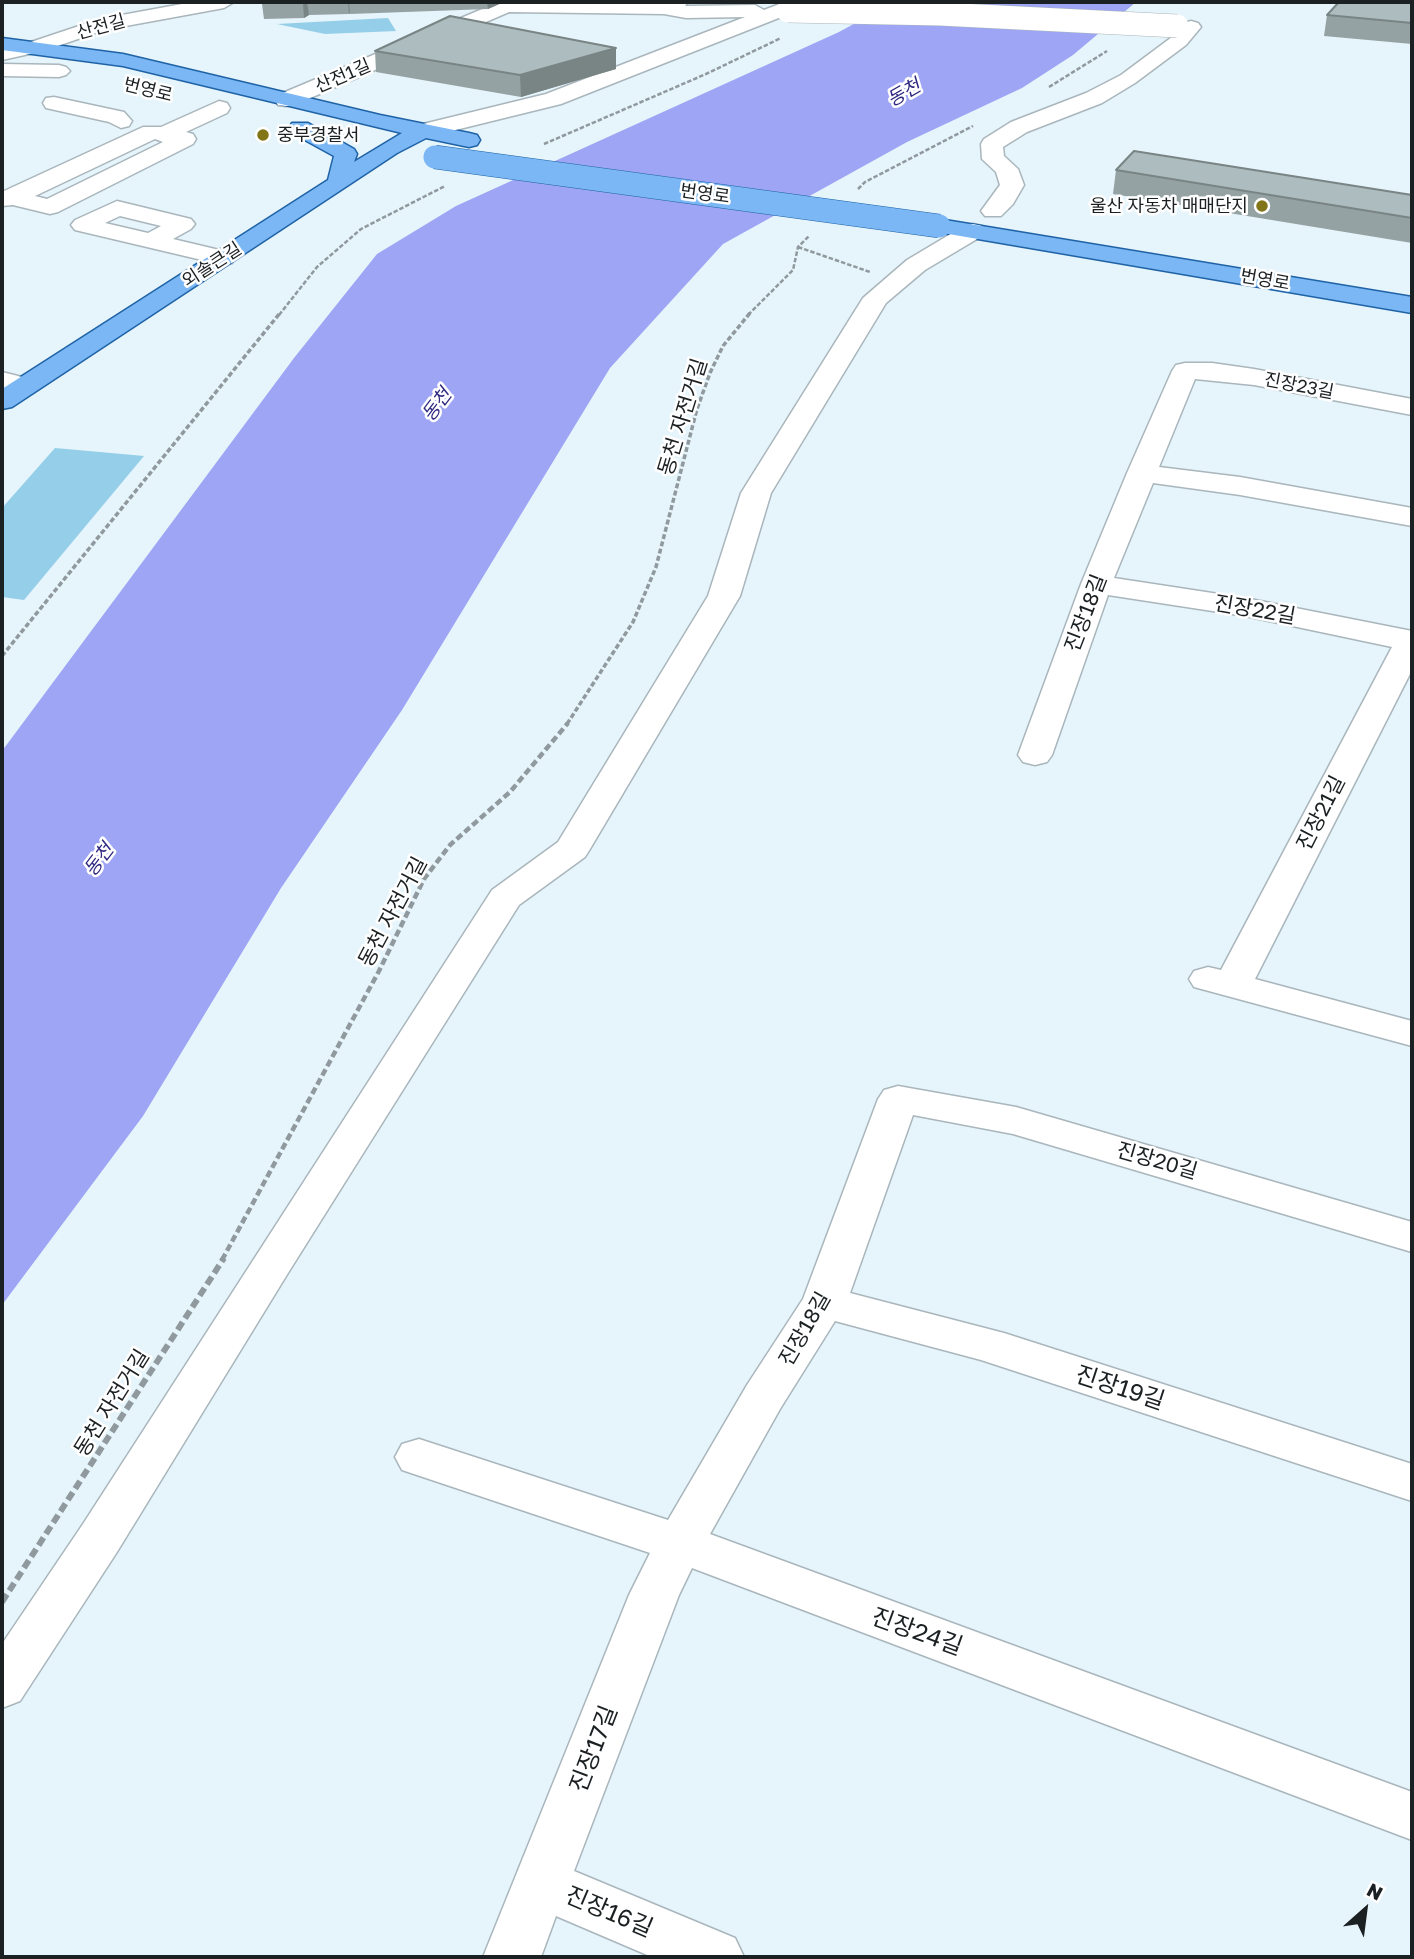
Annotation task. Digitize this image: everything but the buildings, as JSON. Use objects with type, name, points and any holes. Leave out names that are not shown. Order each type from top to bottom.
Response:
[{"type":"main road","name":"번영로","points":[[2,44],[48,44],[423,131],[644,163]]},
{"type":"main road","points":[[2,63],[90,77]]},
{"type":"main road","name":"번영로","points":[[181,98],[246,114]]},
{"type":"main road","points":[[273,121],[399,160]]},
{"type":"main road","points":[[300,128],[346,154],[341,165],[339,183]]},
{"type":"main road","name":"외솔큰길","points":[[2,401],[13,383],[223,258],[339,183],[399,160],[423,131]]},
{"type":"main road","name":"번영로","points":[[399,160],[438,157],[939,226],[979,217],[1019,215]]},
{"type":"main road","points":[[316,198],[359,188],[399,160]]},
{"type":"main road","name":"번영로","points":[[979,217],[1412,305]]},
{"type":"street","name":"산전길","points":[[2,54],[48,44],[100,25],[224,2]]},
{"type":"street","points":[[2,1686],[100,1538],[272,1262],[505,898],[572,849],[656,705],[724,596],[756,493],[876,298],[1005,199],[1012,185],[1007,169],[993,159],[992,144],[1019,127],[1094,98],[1128,79],[1179,41],[1191,27],[789,8],[686,12],[671,5],[511,4]]},
{"type":"street","name":"산전1길","points":[[286,100],[511,4]]},
{"type":"street","points":[[423,131],[553,99],[789,8]]},
{"type":"street","points":[[2,30],[157,14]]},
{"type":"street","points":[[48,44],[43,53],[44,62],[60,71]]},
{"type":"street","points":[[2,70],[60,71]]},
{"type":"street","points":[[7,199],[50,207],[185,139],[157,133],[151,127],[121,121],[116,117],[54,103]]},
{"type":"street","points":[[7,199],[219,108]]},
{"type":"street","points":[[98,132],[121,121]]},
{"type":"street","points":[[151,241],[223,258]]},
{"type":"street","name":"진장23길","points":[[1185,371],[1212,371],[1254,377],[1412,407]]},
{"type":"street","name":"진장18길","points":[[1035,755],[1097,584],[1185,371]]},
{"type":"street","points":[[1141,473],[1240,486],[1412,517]]},
{"type":"street","name":"진장22길","points":[[1097,584],[1245,607],[1412,641]]},
{"type":"street","name":"진장21길","points":[[1412,641],[1220,983],[1412,1034]]},
{"type":"street","name":"진장18길","points":[[680,1543],[763,1397],[824,1302],[898,1099]]},
{"type":"street","name":"진장20길","points":[[898,1099],[1016,1121],[1412,1237]]},
{"type":"street","name":"진장19길","points":[[824,1302],[988,1345],[1412,1483]]},
{"type":"street","name":"진장24길","points":[[419,1457],[680,1543],[1412,1816]]},
{"type":"street","name":"진장17길","points":[[512,1957],[654,1595],[680,1543]]},
{"type":"street","name":"진장16길","points":[[541,1883],[715,1957]]},
{"type":"path","points":[[533,149],[786,36]]},
{"type":"path","points":[[2,656],[317,267],[361,229],[446,186]]},
{"type":"path","name":"동천 자전거길","points":[[2,1602],[234,1242],[379,971],[424,879],[450,845],[509,792],[561,734],[595,686],[633,622],[656,567],[697,409],[723,346],[746,317],[793,270],[797,247],[873,273]]},
{"type":"shaded area","points":[[388,18],[396,31],[325,34],[277,24]]},
{"type":"shaded area","points":[[55,448],[144,456],[24,600],[2,597],[2,508]]},
{"type":"water","name":"동천","points":[[894,2],[1136,2],[1073,55],[1022,88],[907,142],[723,244],[610,368],[402,710],[281,888],[143,1116],[2,1305],[2,751],[294,358],[377,254],[456,206],[839,32]]},
{"type":"place","name":"중부경찰서","points":[[263,135]]},
{"type":"place","name":"울산 자동차 매매단지","points":[[1262,206]]}]
